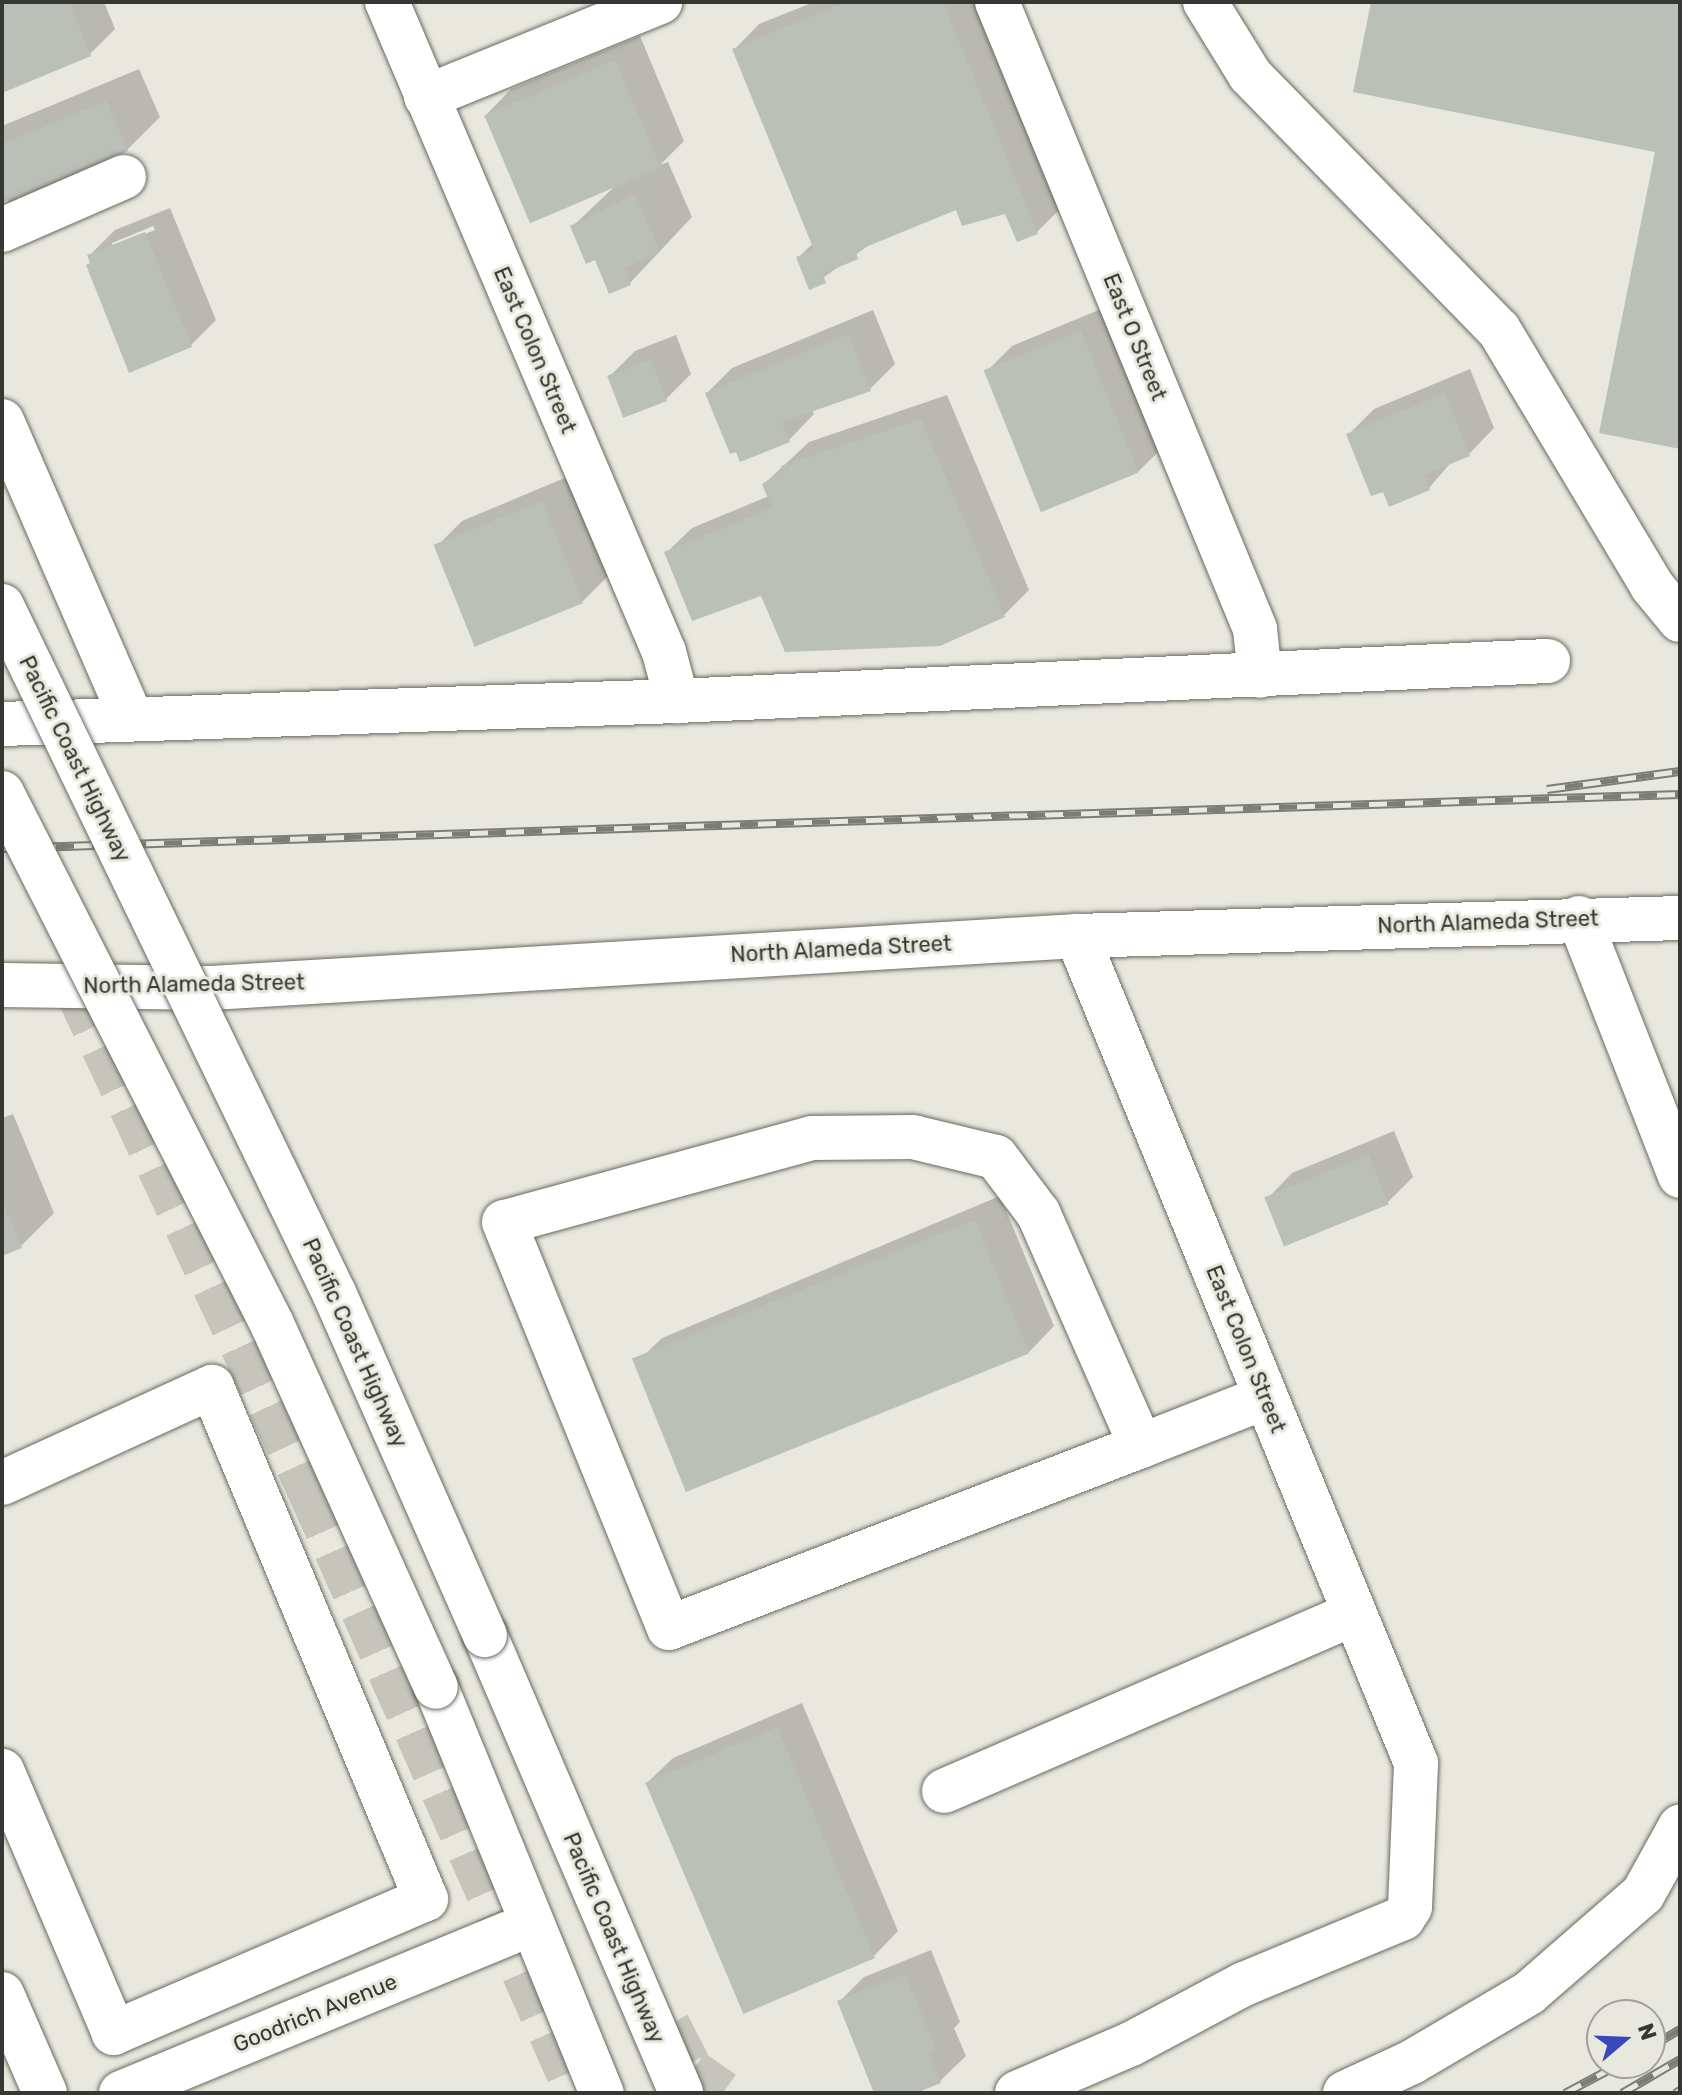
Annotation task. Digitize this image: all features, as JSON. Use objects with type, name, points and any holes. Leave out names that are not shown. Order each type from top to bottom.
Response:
[{"type":"main road","name":"East Colon Street","points":[[387,2],[664,652],[677,701]]},
{"type":"main road","points":[[426,97],[660,2]]},
{"type":"main road","name":"East O Street","points":[[997,2],[1255,629],[1260,676]]},
{"type":"main road","points":[[1205,2],[1250,75],[1499,330],[1652,586],[1680,620]]},
{"type":"main road","points":[[2,230],[124,177]]},
{"type":"main road","points":[[2,421],[130,716]]},
{"type":"main road","name":"Pacific Coast Highway","points":[[2,606],[334,1293],[681,2093]]},
{"type":"main road","points":[[2,724],[130,716],[677,701],[1548,661]]},
{"type":"main road","points":[[2,793],[272,1324],[436,1687],[602,2093]]},
{"type":"main road","points":[[1579,918],[1680,1176]]},
{"type":"main road","name":"North Alameda Street","points":[[2,985],[211,988],[1077,936],[1579,918],[1680,918]]},
{"type":"main road","name":"East Colon Street","points":[[1017,2093],[1131,2044],[1244,1984],[1403,1918],[1410,1907],[1416,1763],[1077,936]]},
{"type":"main road","points":[[1141,1446],[1038,1213],[996,1157],[913,1137],[812,1138],[504,1222],[669,1628],[1141,1446],[1266,1397]]},
{"type":"main road","points":[[2,1483],[212,1387],[426,1899],[114,2033],[2,1771]]},
{"type":"main road","points":[[944,1791],[1354,1614]]},
{"type":"main road","points":[[1345,2093],[1412,2062],[1529,1993],[1643,1894],[1680,1827]]},
{"type":"main road","name":"Goodrich Avenue","points":[[121,2093],[509,1933]]},
{"type":"main road","points":[[2,1994],[45,2093]]},
{"type":"building","points":[[2,2],[69,2],[91,56],[2,93]]},
{"type":"building","points":[[846,2],[943,2],[1038,234],[1017,242],[1005,214],[962,226],[956,210],[856,251],[858,259],[823,274],[826,283],[809,290],[796,257],[814,250],[732,49]]},
{"type":"building","points":[[1371,2],[1680,2],[1680,449],[1599,433],[1655,152],[1353,92]]},
{"type":"building","points":[[615,60],[661,168],[530,223],[484,115]]},
{"type":"building","points":[[106,101],[128,151],[10,204],[8,200],[2,202],[2,144]]},
{"type":"building","points":[[635,194],[660,252],[624,268],[631,285],[609,294],[595,260],[586,264],[570,226]]},
{"type":"building","points":[[145,232],[192,347],[129,373],[86,265],[90,263],[87,255]]},
{"type":"building","points":[[1081,331],[1138,473],[1041,512],[984,370]]},
{"type":"building","points":[[848,334],[871,391],[782,422],[790,442],[740,462],[736,452],[730,454],[705,393]]},
{"type":"building","points":[[651,359],[667,401],[623,418],[607,376]]},
{"type":"building","points":[[1445,393],[1470,456],[1424,475],[1430,490],[1389,507],[1383,492],[1371,496],[1346,434]]},
{"type":"building","points":[[921,419],[1005,617],[940,646],[785,652],[761,596],[692,621],[664,552],[772,508],[762,484],[782,471],[781,466]]},
{"type":"building","points":[[542,501],[583,603],[475,647],[434,545]]},
{"type":"building","points":[[1369,1155],[1389,1204],[1284,1246],[1264,1197]]},
{"type":"building","points":[[2,1200],[22,1248],[2,1256]]},
{"type":"building","points":[[975,1220],[1029,1354],[686,1492],[632,1359]]},
{"type":"building","points":[[777,1727],[875,1958],[743,2014],[645,1783]]},
{"type":"building","points":[[905,1974],[936,2049],[929,2052],[941,2083],[916,2093],[874,2093],[837,2001]]},
{"type":"tunnel","points":[[75,987],[309,1490],[577,2093]]},
{"type":"tunnel","points":[[668,2025],[692,2071],[723,2093]]},
{"type":"railway","points":[[1547,789],[1680,771]]},
{"type":"railway","points":[[2,848],[1680,794]]},
{"type":"railway","points":[[1666,2037],[1680,2029]]},
{"type":"railway","points":[[1622,2093],[1680,2059]]},
{"type":"railway","points":[[1565,2093],[1591,2079]]},
{"type":"railway","points":[[1675,2093],[1680,2090]]}]
